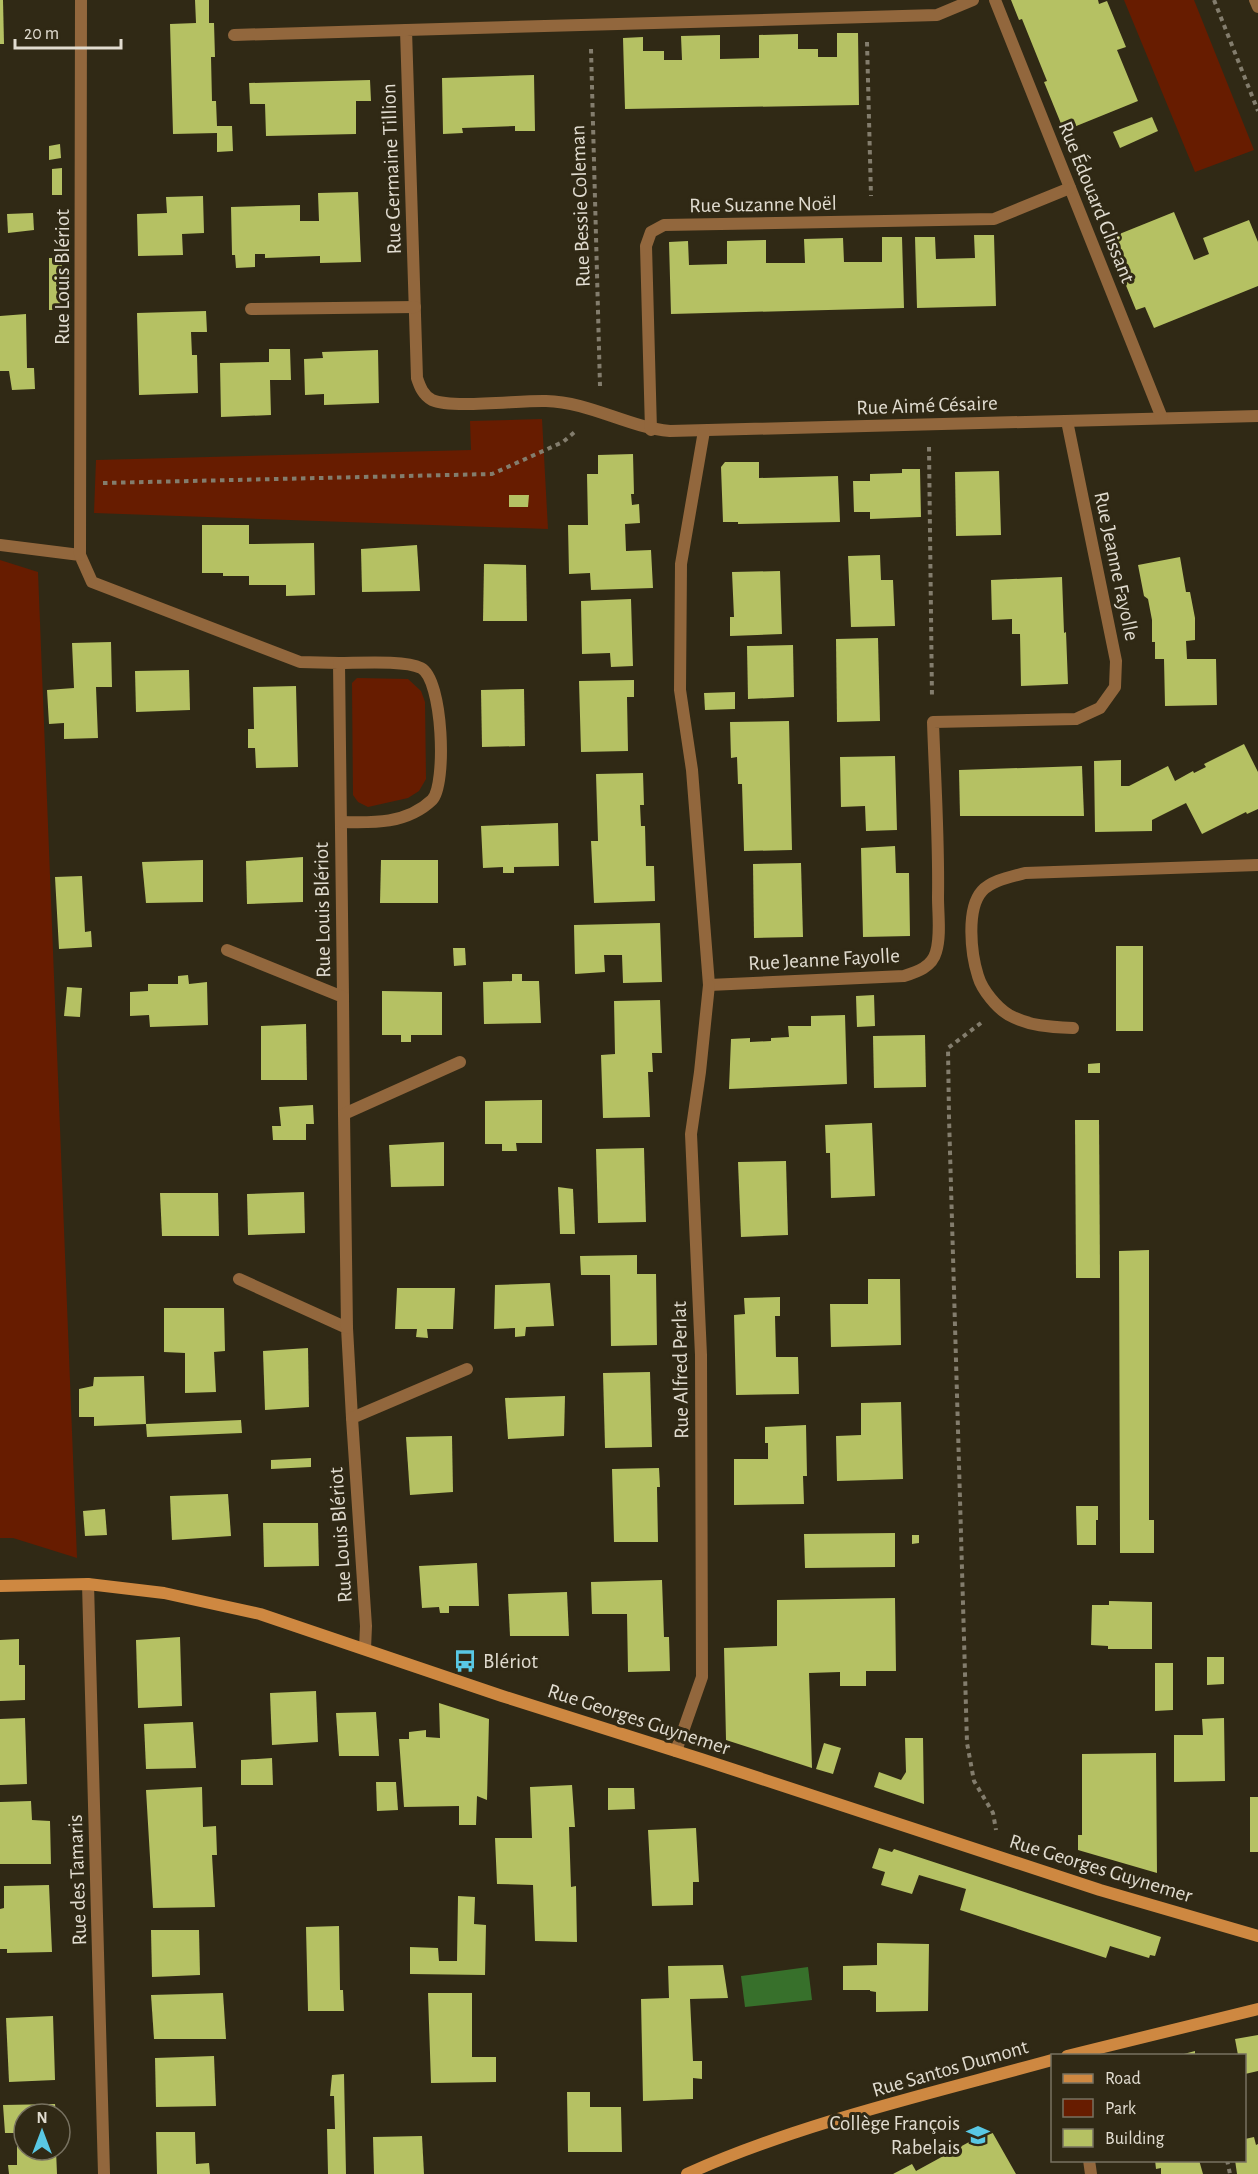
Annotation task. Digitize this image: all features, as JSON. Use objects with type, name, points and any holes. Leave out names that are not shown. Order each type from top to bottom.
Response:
[{"type":"street","name":"Rue Louis Blériot","points":[[81,0],[80,555],[92,582],[300,662],[410,664],[424,669],[431,678],[439,711],[440,780],[435,798],[424,807],[403,818],[377,823],[341,822]]},
{"type":"street","points":[[234,35],[937,15],[973,0]]},
{"type":"street","name":"Rue Édouard Glissant","points":[[995,0],[1162,418]]},
{"type":"street","points":[[1255,0],[1258,7]]},
{"type":"street","name":"Rue Germaine Tillion","points":[[406,30],[417,378],[422,392],[432,400],[449,404],[546,400],[570,403],[600,411]]},
{"type":"street","name":"Rue Suzanne Noël","points":[[651,430],[646,246],[651,232],[664,225],[994,219],[1070,189]]},
{"type":"street","points":[[251,309],[415,307]]},
{"type":"street","name":"Rue Aimé Césaire","points":[[600,411],[651,430],[704,431],[1258,416]]},
{"type":"street","name":"Rue Jeanne Fayolle","points":[[709,985],[904,976],[917,972],[929,964],[936,954],[938,941],[933,722],[1076,719],[1100,708],[1115,687],[1116,661],[1067,421]]},
{"type":"street","points":[[704,431],[681,564],[680,690],[692,770],[709,985]]},
{"type":"street","points":[[0,545],[80,555]]},
{"type":"street","name":"Rue Louis Blériot","points":[[339,663],[347,1328],[366,1626],[365,1649]]},
{"type":"street","points":[[1073,1028],[1023,1022],[1000,1009],[982,987],[978,975],[971,914],[977,897],[984,888],[995,882],[1025,873],[1258,865]]},
{"type":"street","name":"Rue Louis Blériot","points":[[227,950],[343,997]]},
{"type":"street","name":"Rue Alfred Perlat","points":[[676,1751],[702,1677],[701,1355],[691,1134],[709,985]]},
{"type":"street","points":[[344,1114],[460,1062]]},
{"type":"street","points":[[238,1279],[347,1328]]},
{"type":"street","points":[[352,1418],[467,1369]]},
{"type":"street","name":"Rue Georges Guynemer","points":[[0,1586],[88,1584],[164,1593],[260,1614],[502,1696],[1100,1890],[1258,1936]]},
{"type":"street","name":"Rue des Tamaris","points":[[88,1584],[104,2174]]},
{"type":"street","points":[[1072,2054],[1258,2009]]},
{"type":"street","name":"Rue Santos Dumont","points":[[687,2174],[811,2128],[1051,2061]]},
{"type":"path","points":[[1214,0],[1258,111]]},
{"type":"path","points":[[866,17],[872,221]]},
{"type":"path","name":"Rue Bessie Coleman","points":[[590,25],[600,411]]},
{"type":"path","points":[[81,483],[492,474],[563,442],[600,411]]},
{"type":"path","points":[[929,424],[933,722]]},
{"type":"path","points":[[990,1854],[997,1828],[993,1813],[974,1781],[967,1743],[948,1048],[1000,1009]]},
{"type":"green space","points":[[1124,0],[1194,0],[1254,150],[1195,172]]},
{"type":"green space","points":[[542,419],[548,529],[94,513],[96,460],[471,450],[470,421]]},
{"type":"green space","points":[[0,560],[38,572],[77,1558],[13,1538],[0,1538]]},
{"type":"green space","points":[[357,678],[408,679],[421,691],[425,702],[426,779],[419,791],[408,798],[368,807],[358,802],[353,795],[352,683]]},
{"type":"shaded area","points":[[808,1967],[812,2000],[745,2007],[741,1976]]},
{"type":"building","points":[[0,0],[3,0],[4,44],[0,44]]},
{"type":"building","points":[[195,0],[209,0],[209,23],[214,23],[215,57],[211,57],[212,101],[216,101],[217,126],[232,126],[233,151],[217,152],[217,133],[173,134],[170,24],[196,23]]},
{"type":"building","points":[[1011,0],[1098,0],[1099,4],[1107,1],[1126,47],[1117,50],[1138,101],[1064,131],[1022,19],[1019,20]]},
{"type":"building","points":[[837,33],[858,33],[859,105],[625,109],[623,38],[643,37],[643,51],[664,51],[664,60],[682,60],[681,36],[720,35],[720,59],[759,58],[759,35],[798,34],[798,49],[818,49],[818,57],[837,57]]},
{"type":"building","points":[[534,75],[535,131],[515,131],[515,126],[462,128],[463,133],[443,134],[442,78]]},
{"type":"building","points":[[370,80],[371,101],[356,101],[356,134],[266,136],[265,104],[250,104],[249,83]]},
{"type":"building","points":[[1152,117],[1158,131],[1120,148],[1113,132]]},
{"type":"building","points":[[60,144],[61,158],[49,160],[49,146]]},
{"type":"building","points":[[62,168],[62,195],[52,195],[52,169]]},
{"type":"building","points":[[358,192],[361,262],[320,263],[320,256],[265,258],[265,254],[255,254],[255,267],[236,268],[235,255],[232,255],[231,207],[300,205],[300,221],[319,221],[318,193]]},
{"type":"building","points":[[203,196],[204,233],[182,234],[183,255],[138,256],[137,214],[167,213],[166,197]]},
{"type":"building","points":[[1174,212],[1194,260],[1209,254],[1203,238],[1249,220],[1258,242],[1258,286],[1154,328],[1145,307],[1136,310],[1107,239]]},
{"type":"building","points":[[33,213],[34,230],[8,233],[7,214]]},
{"type":"building","points":[[974,235],[994,235],[996,306],[917,308],[915,237],[935,237],[936,259],[975,258]]},
{"type":"building","points":[[882,237],[902,237],[904,308],[671,314],[669,242],[688,241],[689,265],[727,264],[727,241],[766,240],[766,263],[805,263],[804,239],[843,238],[844,262],[882,262]]},
{"type":"building","points":[[49,258],[62,258],[60,310],[49,310]]},
{"type":"building","points":[[206,311],[207,332],[191,332],[192,355],[197,355],[198,393],[139,395],[137,313]]},
{"type":"building","points":[[26,314],[27,368],[34,368],[35,389],[12,390],[9,371],[0,371],[0,316]]},
{"type":"building","points":[[269,349],[290,349],[291,380],[270,380],[271,415],[221,417],[220,363],[269,362]]},
{"type":"building","points":[[378,350],[379,403],[324,405],[324,394],[305,395],[304,359],[323,358],[322,352]]},
{"type":"building","points":[[633,454],[632,505],[639,504],[640,523],[625,524],[626,551],[651,550],[653,588],[591,590],[590,573],[569,574],[568,525],[588,525],[587,474],[598,474],[598,455]]},
{"type":"building","points":[[725,462],[759,462],[759,478],[838,476],[840,522],[738,524],[738,522],[723,522],[721,467]]},
{"type":"building","points":[[902,469],[920,469],[921,517],[870,519],[870,512],[854,512],[853,481],[870,481],[870,474],[902,473]]},
{"type":"building","points":[[999,471],[1001,535],[956,536],[955,472]]},
{"type":"building","points":[[509,495],[529,495],[528,507],[509,507]]},
{"type":"building","points":[[202,525],[249,525],[249,544],[314,543],[315,595],[286,596],[286,585],[249,585],[249,576],[202,573]]},
{"type":"building","points":[[417,545],[420,591],[362,592],[361,549]]},
{"type":"building","points":[[880,555],[881,580],[893,580],[895,626],[851,627],[848,556]]},
{"type":"building","points":[[1180,557],[1186,592],[1190,592],[1195,618],[1195,640],[1186,641],[1187,659],[1216,659],[1217,705],[1165,706],[1164,659],[1155,659],[1152,620],[1148,599],[1144,596],[1138,565]]},
{"type":"building","points":[[484,564],[526,565],[527,621],[483,621]]},
{"type":"building","points":[[780,571],[782,634],[730,636],[730,617],[734,617],[732,572]]},
{"type":"building","points":[[1062,577],[1068,684],[1021,686],[1020,634],[1012,634],[1012,619],[992,620],[991,580]]},
{"type":"building","points":[[631,599],[633,666],[611,667],[610,653],[582,654],[581,601]]},
{"type":"building","points":[[878,638],[880,721],[837,722],[836,639]]},
{"type":"building","points":[[111,642],[112,687],[96,687],[98,738],[64,739],[64,723],[49,724],[47,690],[74,688],[72,643]]},
{"type":"building","points":[[793,645],[794,697],[748,699],[747,646]]},
{"type":"building","points":[[189,670],[190,710],[136,712],[135,671]]},
{"type":"building","points":[[634,680],[634,697],[627,697],[628,751],[581,752],[579,681]]},
{"type":"building","points":[[296,686],[298,767],[256,768],[255,748],[248,748],[248,729],[254,729],[253,687]]},
{"type":"building","points":[[524,689],[525,746],[482,747],[481,690]]},
{"type":"building","points":[[735,692],[735,709],[705,710],[704,693]]},
{"type":"building","points":[[789,721],[792,850],[744,851],[742,784],[738,784],[737,757],[731,758],[730,722]]},
{"type":"building","points":[[1244,744],[1258,772],[1258,809],[1247,814],[1246,812],[1202,834],[1186,803],[1152,820],[1152,831],[1095,832],[1094,761],[1121,760],[1121,786],[1129,786],[1168,766],[1175,781],[1206,767],[1204,764]]},
{"type":"building","points":[[895,756],[897,830],[866,831],[865,806],[841,807],[840,757]]},
{"type":"building","points":[[1082,766],[1084,816],[960,816],[959,770]]},
{"type":"building","points":[[643,773],[644,805],[640,805],[641,826],[645,826],[646,866],[654,866],[655,901],[594,903],[591,841],[598,841],[596,774]]},
{"type":"building","points":[[558,823],[559,866],[514,867],[514,873],[503,873],[503,867],[483,868],[481,826]]},
{"type":"building","points":[[895,846],[896,873],[909,873],[910,936],[863,937],[861,848]]},
{"type":"building","points":[[303,857],[303,902],[247,904],[246,861]]},
{"type":"building","points":[[203,860],[203,902],[146,903],[142,862]]},
{"type":"building","points":[[381,860],[438,860],[438,903],[380,903]]},
{"type":"building","points":[[801,863],[803,937],[754,938],[753,864]]},
{"type":"building","points":[[82,876],[85,932],[91,931],[92,947],[59,949],[55,877]]},
{"type":"building","points":[[660,923],[662,982],[623,983],[622,955],[604,955],[605,972],[575,974],[574,925]]},
{"type":"building","points":[[1116,946],[1143,946],[1143,1031],[1116,1031]]},
{"type":"building","points":[[453,948],[465,948],[466,965],[454,966]]},
{"type":"building","points":[[512,974],[522,974],[522,981],[539,981],[541,1023],[484,1024],[483,982],[512,981]]},
{"type":"building","points":[[188,975],[189,984],[207,982],[208,1025],[150,1027],[149,1015],[130,1016],[130,992],[148,991],[148,984],[178,984],[178,976]]},
{"type":"building","points":[[67,987],[82,988],[80,1017],[64,1016]]},
{"type":"building","points":[[382,991],[442,992],[442,1035],[411,1035],[411,1042],[401,1042],[401,1035],[382,1035]]},
{"type":"building","points":[[874,995],[875,1026],[857,1027],[856,996]]},
{"type":"building","points":[[660,1000],[662,1053],[652,1053],[653,1072],[648,1072],[650,1117],[603,1118],[601,1055],[615,1054],[614,1001]]},
{"type":"building","points":[[845,1015],[847,1084],[729,1089],[731,1039],[750,1038],[750,1042],[771,1041],[771,1038],[789,1037],[788,1026],[811,1026],[811,1016]]},
{"type":"building","points":[[306,1024],[307,1080],[261,1080],[261,1026]]},
{"type":"building","points":[[925,1035],[926,1087],[874,1088],[873,1036]]},
{"type":"building","points":[[1100,1063],[1100,1073],[1088,1073],[1088,1064]]},
{"type":"building","points":[[542,1100],[542,1143],[516,1143],[517,1151],[502,1151],[502,1144],[485,1144],[485,1101]]},
{"type":"building","points":[[313,1105],[314,1124],[306,1124],[306,1140],[273,1140],[272,1126],[281,1126],[279,1107]]},
{"type":"building","points":[[1075,1120],[1099,1120],[1100,1278],[1076,1278]]},
{"type":"building","points":[[872,1123],[875,1196],[831,1198],[830,1153],[826,1153],[825,1125]]},
{"type":"building","points":[[444,1142],[444,1186],[391,1187],[389,1145]]},
{"type":"building","points":[[644,1148],[646,1222],[598,1223],[596,1149]]},
{"type":"building","points":[[786,1161],[788,1235],[741,1237],[738,1162]]},
{"type":"building","points":[[558,1187],[573,1189],[575,1234],[560,1234]]},
{"type":"building","points":[[304,1192],[305,1233],[248,1235],[247,1194]]},
{"type":"building","points":[[160,1193],[218,1193],[219,1236],[162,1236]]},
{"type":"building","points":[[1149,1250],[1149,1520],[1154,1520],[1154,1553],[1120,1553],[1119,1251]]},
{"type":"building","points":[[637,1255],[637,1274],[656,1274],[657,1345],[611,1346],[610,1275],[581,1275],[580,1256]]},
{"type":"building","points":[[868,1279],[900,1279],[901,1345],[831,1347],[830,1304],[868,1304]]},
{"type":"building","points":[[550,1283],[554,1326],[526,1327],[525,1336],[515,1337],[515,1328],[494,1329],[495,1285]]},
{"type":"building","points":[[397,1288],[455,1288],[453,1329],[427,1329],[428,1338],[416,1337],[417,1329],[395,1329]]},
{"type":"building","points":[[780,1297],[780,1316],[775,1316],[776,1357],[798,1357],[799,1394],[736,1395],[734,1315],[745,1314],[744,1298]]},
{"type":"building","points":[[164,1308],[224,1308],[225,1351],[214,1352],[216,1392],[185,1393],[185,1353],[164,1352]]},
{"type":"building","points":[[308,1348],[309,1407],[265,1410],[263,1351]]},
{"type":"building","points":[[650,1372],[652,1447],[605,1448],[603,1373]]},
{"type":"building","points":[[144,1376],[146,1424],[94,1426],[94,1417],[79,1417],[79,1389],[93,1386],[94,1377]]},
{"type":"building","points":[[565,1396],[564,1436],[508,1439],[505,1398]]},
{"type":"building","points":[[901,1402],[903,1479],[837,1481],[836,1436],[861,1435],[861,1403]]},
{"type":"building","points":[[241,1420],[242,1433],[147,1437],[146,1424]]},
{"type":"building","points":[[806,1425],[807,1476],[803,1476],[804,1504],[734,1505],[734,1459],[768,1459],[765,1427]]},
{"type":"building","points":[[452,1436],[453,1492],[410,1495],[406,1437]]},
{"type":"building","points":[[311,1458],[311,1467],[271,1469],[271,1460]]},
{"type":"building","points":[[659,1468],[658,1542],[614,1542],[612,1469]]},
{"type":"building","points":[[228,1494],[231,1536],[172,1540],[170,1496]]},
{"type":"building","points":[[1076,1506],[1098,1506],[1096,1545],[1077,1545]]},
{"type":"building","points":[[105,1509],[107,1535],[85,1536],[83,1511]]},
{"type":"building","points":[[263,1523],[318,1523],[319,1566],[264,1567]]},
{"type":"building","points":[[895,1533],[895,1567],[805,1568],[804,1534]]},
{"type":"building","points":[[912,1535],[919,1535],[919,1543],[912,1544]]},
{"type":"building","points":[[477,1563],[479,1606],[449,1606],[449,1613],[440,1613],[439,1607],[422,1608],[419,1566]]},
{"type":"building","points":[[662,1580],[664,1637],[669,1637],[670,1671],[628,1672],[627,1614],[592,1614],[591,1582]]},
{"type":"building","points":[[567,1592],[569,1636],[510,1636],[508,1594]]},
{"type":"building","points":[[895,1598],[896,1671],[866,1671],[866,1686],[840,1686],[840,1672],[809,1673],[812,1768],[726,1740],[724,1648],[777,1646],[777,1600]]},
{"type":"building","points":[[1109,1601],[1152,1602],[1152,1649],[1108,1649],[1108,1646],[1091,1645],[1092,1605],[1109,1605]]},
{"type":"building","points":[[180,1637],[182,1706],[138,1708],[136,1640]]},
{"type":"building","points":[[19,1639],[19,1665],[25,1665],[25,1700],[0,1701],[0,1640]]},
{"type":"building","points":[[1207,1657],[1224,1657],[1224,1684],[1207,1685]]},
{"type":"building","points":[[1155,1663],[1173,1663],[1173,1710],[1155,1711]]},
{"type":"building","points":[[316,1691],[318,1742],[272,1745],[270,1693]]},
{"type":"building","points":[[439,1703],[489,1719],[487,1800],[477,1796],[476,1825],[459,1825],[459,1806],[404,1807],[399,1739],[409,1739],[409,1732],[426,1730],[426,1737],[440,1738]]},
{"type":"building","points":[[376,1712],[379,1756],[339,1756],[336,1713]]},
{"type":"building","points":[[25,1718],[27,1784],[0,1785],[0,1719]]},
{"type":"building","points":[[1224,1718],[1225,1781],[1174,1782],[1174,1735],[1203,1735],[1202,1719]]},
{"type":"building","points":[[193,1722],[196,1768],[146,1769],[144,1724]]},
{"type":"building","points":[[905,1738],[923,1738],[924,1804],[874,1787],[879,1772],[901,1780],[906,1772]]},
{"type":"building","points":[[824,1743],[841,1748],[833,1774],[816,1769]]},
{"type":"building","points":[[1156,1753],[1157,1873],[1078,1850],[1078,1835],[1082,1835],[1082,1754]]},
{"type":"building","points":[[272,1758],[273,1785],[241,1785],[241,1760]]},
{"type":"building","points":[[376,1782],[396,1782],[398,1810],[377,1811]]},
{"type":"building","points":[[572,1785],[575,1827],[569,1827],[571,1887],[576,1886],[577,1942],[535,1941],[533,1885],[497,1884],[495,1838],[532,1838],[530,1787]]},
{"type":"building","points":[[202,1787],[203,1827],[216,1826],[217,1855],[212,1855],[215,1907],[153,1908],[146,1790]]},
{"type":"building","points":[[608,1788],[634,1788],[635,1809],[608,1810]]},
{"type":"building","points":[[1250,1797],[1258,1797],[1258,1852],[1250,1852]]},
{"type":"building","points":[[31,1801],[32,1820],[50,1821],[51,1864],[0,1864],[0,1802]]},
{"type":"building","points":[[696,1828],[699,1882],[693,1882],[693,1905],[652,1906],[648,1830]]},
{"type":"building","points":[[879,1848],[892,1852],[894,1849],[1161,1937],[1155,1956],[1150,1955],[1149,1958],[1110,1946],[1106,1958],[960,1910],[966,1889],[919,1875],[912,1894],[881,1885],[885,1872],[872,1868]]},
{"type":"building","points":[[49,1885],[52,1952],[7,1953],[7,1949],[0,1949],[0,1909],[4,1908],[4,1886]]},
{"type":"building","points":[[458,1896],[475,1897],[474,1924],[486,1925],[485,1975],[410,1974],[410,1947],[438,1948],[439,1961],[457,1961]]},
{"type":"building","points":[[339,1926],[340,1990],[343,1990],[344,2011],[308,2011],[306,1927]]},
{"type":"building","points":[[151,1930],[199,1930],[200,1975],[152,1977]]},
{"type":"building","points":[[877,1943],[929,1944],[928,2011],[876,2012],[876,1992],[843,1990],[843,1966],[877,1965]]},
{"type":"building","points":[[723,1965],[728,1998],[690,1999],[693,2061],[702,2061],[702,2079],[693,2078],[693,2099],[643,2101],[641,1999],[669,1998],[668,1966]]},
{"type":"building","points":[[223,1993],[226,2039],[154,2039],[151,1995]]},
{"type":"building","points":[[428,1993],[472,1993],[472,2057],[496,2057],[496,2082],[431,2083]]},
{"type":"building","points":[[53,2016],[55,2080],[9,2082],[6,2018]]},
{"type":"building","points":[[1258,2035],[1258,2071],[1246,2074],[1246,2054],[1238,2054],[1235,2039]]},
{"type":"building","points":[[214,2056],[216,2106],[156,2107],[155,2058]]},
{"type":"building","points":[[344,2074],[346,2174],[328,2174],[327,2129],[335,2129],[334,2096],[330,2096],[332,2075]]},
{"type":"building","points":[[567,2092],[590,2092],[590,2107],[621,2107],[622,2152],[568,2152]]},
{"type":"building","points":[[3,2105],[12,2105],[12,2133],[5,2133]]},
{"type":"building","points":[[991,2130],[1016,2174],[893,2174],[912,2164],[916,2171]]},
{"type":"building","points":[[156,2132],[195,2132],[196,2164],[209,2163],[210,2174],[157,2174]]},
{"type":"building","points":[[422,2136],[424,2174],[374,2174],[373,2137]]},
{"type":"building","points":[[1254,2137],[1256,2145],[1258,2144],[1258,2174],[1237,2174],[1235,2162],[1246,2162],[1246,2139]]},
{"type":"building","points":[[17,2162],[56,2162],[57,2174],[9,2174],[8,2165],[17,2165]]},
{"type":"building","points":[[1155,2162],[1200,2162],[1203,2174],[1161,2174],[1161,2168],[1156,2169]]},
{"type":"place","name":"Blériot","points":[[465,1661]]},
{"type":"place","name":"Collège François Rabelais","points":[[978,2135]]}]
